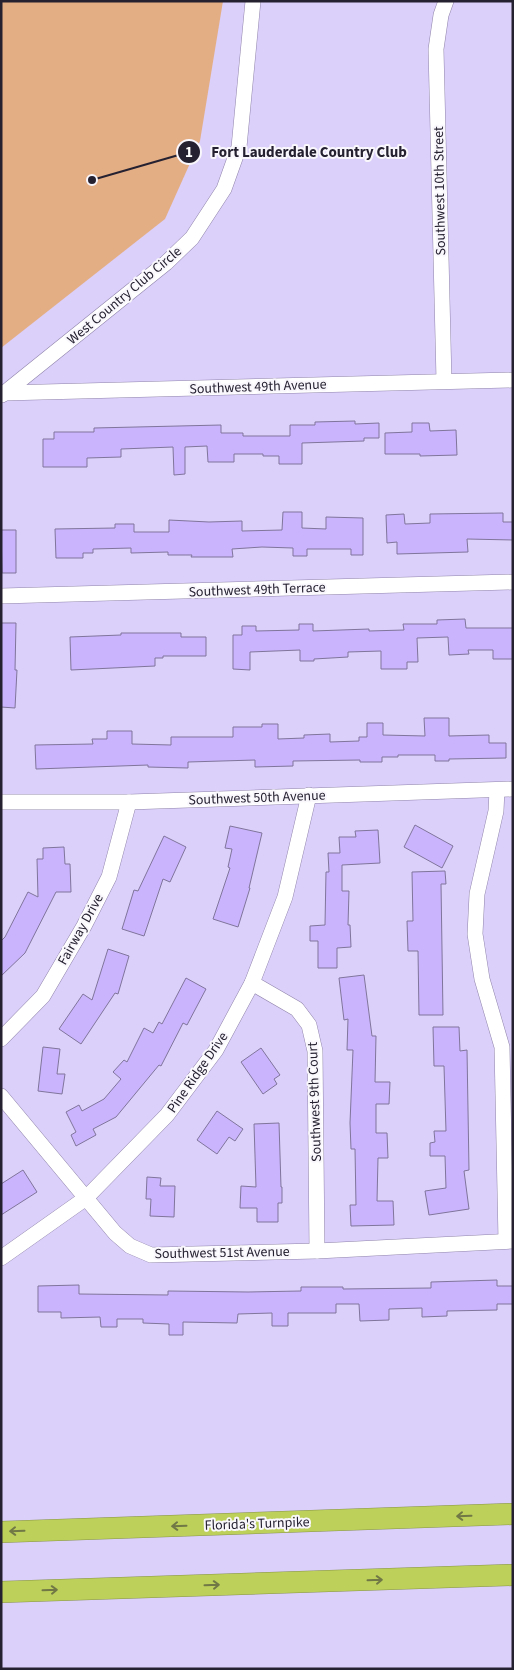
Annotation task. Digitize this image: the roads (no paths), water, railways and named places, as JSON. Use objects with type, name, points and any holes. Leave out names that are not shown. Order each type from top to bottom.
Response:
[{"type":"highway","name":"Florida's Turnpike","points":[[1,1532],[513,1514]]},
{"type":"highway","points":[[1,1592],[513,1575]]},
{"type":"street","name":"West Country Club Circle","points":[[2,394],[166,263],[192,238],[224,189],[238,147],[253,1]]},
{"type":"street","name":"Southwest 10th Street","points":[[444,381],[436,49],[441,15],[446,1]]},
{"type":"street","name":"Southwest 49th Avenue","points":[[2,394],[513,380]]},
{"type":"street","name":"Southwest 49th Terrace","points":[[1,596],[513,582]]},
{"type":"street","name":"Southwest 50th Avenue","points":[[1,802],[129,802],[513,789]]},
{"type":"street","points":[[497,790],[496,811],[477,894],[475,934],[482,979],[502,1048],[509,1241]]},
{"type":"street","name":"Pine Ridge Drive","points":[[1,1258],[86,1198],[167,1115],[216,1050],[252,982],[285,898],[309,796]]},
{"type":"street","name":"Fairway Drive","points":[[1,1039],[42,996],[84,926],[109,877],[129,802]]},
{"type":"street","name":"Southwest 9th Court","points":[[252,982],[297,1009],[309,1025],[314,1051],[317,1250]]},
{"type":"street","name":"Southwest 51st Avenue","points":[[1,1096],[115,1233],[130,1246],[151,1255],[509,1241]]},
{"type":"place","name":"Fort Lauderdale Country Club","points":[[92,180]]}]
